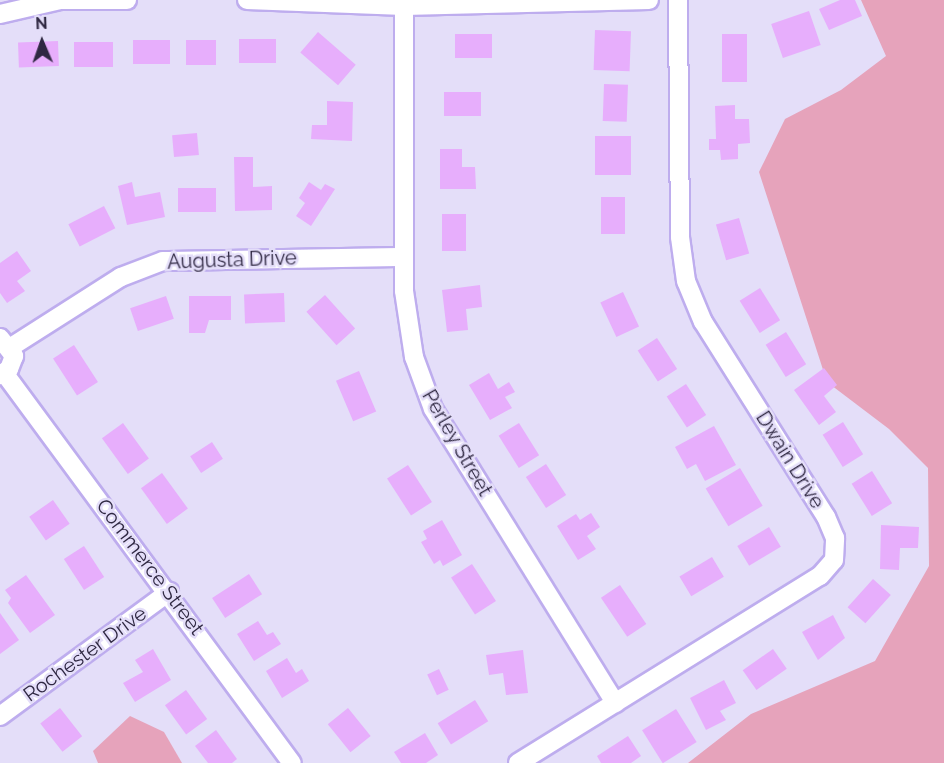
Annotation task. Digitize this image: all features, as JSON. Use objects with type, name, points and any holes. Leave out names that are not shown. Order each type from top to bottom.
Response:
[{"type":"street","points":[[0,14],[60,0],[128,0]]},
{"type":"street","points":[[247,0],[404,6],[648,0]]},
{"type":"street","name":"Dwain Drive","points":[[518,763],[820,576],[829,569],[837,549],[826,518],[704,322],[687,281],[680,237],[678,0]]},
{"type":"street","name":"Perley Street","points":[[404,6],[404,257],[407,324],[424,388],[615,703]]},
{"type":"street","name":"Augusta Drive","points":[[5,343],[121,277],[163,261],[404,257]]},
{"type":"street","points":[[2,374],[13,363],[5,343]]},
{"type":"street","name":"Commerce Street","points":[[2,374],[169,592],[292,763]]},
{"type":"street","name":"Rochester Drive","points":[[0,716],[169,592]]},
{"type":"shaded area","points":[[861,0],[944,0],[944,763],[688,763],[751,714],[875,661],[929,566],[928,468],[889,429],[827,382],[759,172],[785,119],[841,90],[886,56]]},
{"type":"shaded area","points":[[130,716],[164,732],[182,763],[98,763],[93,751]]},
{"type":"building","points":[[840,0],[855,0],[862,16],[829,30],[819,9]]},
{"type":"building","points":[[809,11],[821,45],[783,58],[771,24]]},
{"type":"building","points":[[595,30],[631,31],[630,71],[594,70]]},
{"type":"building","points":[[318,32],[356,65],[338,85],[300,52]]},
{"type":"building","points":[[455,34],[492,34],[492,58],[455,58]]},
{"type":"building","points":[[722,34],[747,34],[747,82],[722,82]]},
{"type":"building","points":[[239,39],[276,39],[276,63],[239,63]]},
{"type":"building","points":[[133,40],[170,40],[170,64],[133,64]]},
{"type":"building","points":[[186,40],[216,40],[216,65],[186,65]]},
{"type":"building","points":[[58,41],[59,66],[19,67],[18,42]]},
{"type":"building","points":[[74,42],[113,42],[113,67],[74,67]]},
{"type":"building","points":[[604,84],[628,85],[627,122],[603,121]]},
{"type":"building","points":[[444,92],[481,92],[481,116],[444,116]]},
{"type":"building","points":[[327,101],[353,102],[352,141],[311,139],[312,125],[327,125]]},
{"type":"building","points":[[735,105],[735,119],[749,119],[750,143],[738,144],[738,159],[721,160],[720,150],[709,150],[709,139],[716,139],[715,106]]},
{"type":"building","points":[[197,133],[199,155],[174,157],[172,135]]},
{"type":"building","points":[[595,136],[631,136],[631,175],[595,175]]},
{"type":"building","points":[[440,149],[462,149],[462,167],[475,167],[476,189],[440,189]]},
{"type":"building","points":[[234,157],[253,157],[253,187],[272,186],[272,210],[235,211]]},
{"type":"building","points":[[132,182],[135,197],[160,192],[165,217],[127,225],[118,186]]},
{"type":"building","points":[[309,182],[321,190],[325,184],[335,189],[311,226],[296,216],[305,203],[299,198]]},
{"type":"building","points":[[178,188],[216,188],[216,212],[178,212]]},
{"type":"building","points":[[601,197],[625,197],[625,234],[601,234]]},
{"type":"building","points":[[104,206],[115,228],[80,246],[68,224]]},
{"type":"building","points":[[442,214],[466,214],[466,251],[442,251]]},
{"type":"building","points":[[739,218],[749,254],[726,260],[716,225]]},
{"type":"building","points":[[17,251],[31,271],[17,281],[25,291],[7,303],[0,293],[0,263]]},
{"type":"building","points":[[480,285],[482,307],[466,309],[468,330],[447,332],[442,290]]},
{"type":"building","points":[[760,288],[780,320],[760,333],[740,301]]},
{"type":"building","points":[[623,292],[639,326],[616,337],[600,303]]},
{"type":"building","points":[[284,293],[285,322],[245,323],[244,294]]},
{"type":"building","points":[[325,295],[355,328],[337,345],[306,312]]},
{"type":"building","points":[[166,296],[174,319],[138,331],[130,308]]},
{"type":"building","points":[[189,296],[231,296],[231,320],[209,320],[205,333],[189,333]]},
{"type":"building","points":[[786,332],[806,364],[786,377],[766,345]]},
{"type":"building","points":[[657,338],[677,369],[658,382],[638,351]]},
{"type":"building","points":[[74,345],[98,382],[77,396],[53,359]]},
{"type":"building","points":[[824,368],[837,385],[824,396],[836,412],[819,425],[794,390]]},
{"type":"building","points":[[359,371],[376,412],[353,421],[336,381]]},
{"type":"building","points":[[489,373],[498,389],[509,382],[515,392],[505,397],[512,408],[490,420],[469,385]]},
{"type":"building","points":[[686,384],[706,415],[687,428],[667,397]]},
{"type":"building","points":[[843,422],[863,454],[843,467],[823,435]]},
{"type":"building","points":[[123,423],[149,459],[128,474],[102,438]]},
{"type":"building","points":[[519,423],[539,455],[519,468],[499,436]]},
{"type":"building","points":[[714,426],[736,465],[705,481],[696,464],[687,469],[675,447]]},
{"type":"building","points":[[212,442],[223,459],[201,473],[190,456]]},
{"type":"building","points":[[546,464],[566,495],[546,508],[526,477]]},
{"type":"building","points":[[408,465],[432,502],[411,516],[387,479]]},
{"type":"building","points":[[740,468],[763,506],[728,526],[706,489]]},
{"type":"building","points":[[872,471],[892,503],[872,516],[852,484]]},
{"type":"building","points":[[162,473],[188,509],[167,524],[141,488]]},
{"type":"building","points":[[53,500],[70,524],[46,540],[29,517]]},
{"type":"building","points":[[591,513],[600,527],[587,536],[596,549],[578,560],[557,526],[576,514],[580,520]]},
{"type":"building","points":[[442,520],[462,555],[443,566],[440,560],[434,564],[421,542],[427,539],[423,531]]},
{"type":"building","points":[[881,525],[919,527],[918,548],[900,548],[899,570],[880,569]]},
{"type":"building","points":[[769,527],[781,547],[749,566],[737,546]]},
{"type":"building","points":[[84,546],[104,577],[84,590],[64,559]]},
{"type":"building","points":[[712,557],[724,577],[691,596],[679,577]]},
{"type":"building","points":[[472,564],[496,601],[475,615],[451,578]]},
{"type":"building","points":[[249,574],[262,594],[225,618],[212,598]]},
{"type":"building","points":[[26,575],[55,615],[30,633],[8,603],[11,598],[5,590]]},
{"type":"building","points":[[873,579],[891,595],[865,623],[848,607]]},
{"type":"building","points":[[620,585],[646,624],[627,637],[601,598]]},
{"type":"building","points":[[0,613],[19,640],[0,654]]},
{"type":"building","points":[[833,615],[845,638],[818,660],[802,632]]},
{"type":"building","points":[[258,621],[267,635],[273,632],[281,644],[254,661],[237,634]]},
{"type":"building","points":[[153,649],[171,680],[135,702],[123,683],[143,672],[135,660]]},
{"type":"building","points":[[773,649],[787,669],[756,690],[743,670]]},
{"type":"building","points":[[523,650],[528,693],[506,695],[503,673],[489,675],[486,655]]},
{"type":"building","points":[[287,658],[296,673],[302,669],[309,681],[282,698],[266,671]]},
{"type":"building","points":[[439,669],[449,690],[437,695],[427,674]]},
{"type":"building","points":[[724,680],[736,703],[720,711],[726,720],[706,730],[690,698]]},
{"type":"building","points":[[186,690],[207,719],[186,734],[165,705]]},
{"type":"building","points":[[475,700],[488,721],[451,745],[438,723]]},
{"type":"building","points":[[60,708],[82,736],[62,752],[40,723]]},
{"type":"building","points":[[348,708],[371,736],[350,752],[328,724]]},
{"type":"building","points":[[676,709],[697,742],[663,763],[642,730]]},
{"type":"building","points":[[216,730],[237,759],[232,763],[208,763],[195,746]]},
{"type":"building","points":[[425,733],[438,755],[426,763],[401,763],[394,752]]},
{"type":"building","points":[[628,736],[641,756],[631,763],[601,763],[597,756]]}]
